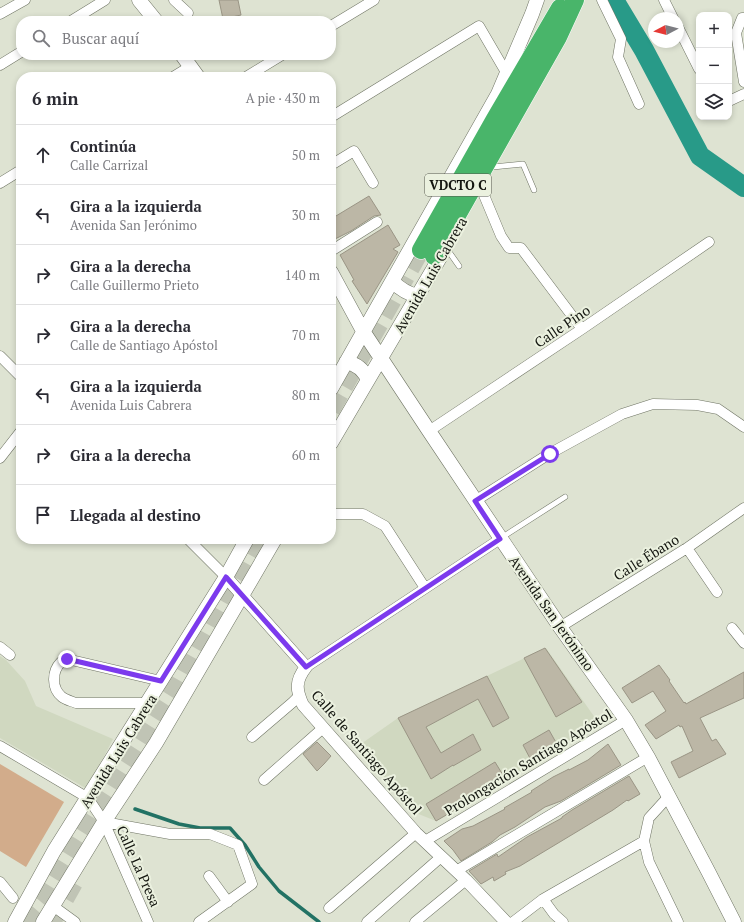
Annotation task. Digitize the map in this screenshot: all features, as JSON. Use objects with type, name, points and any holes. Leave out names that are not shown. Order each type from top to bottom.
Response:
[{"type":"highway","points":[[545,33],[558,0]]},
{"type":"highway","name":"VDCTO C","points":[[434,251],[545,33],[565,0]]},
{"type":"highway","name":"VDCTO C","points":[[434,251],[558,37],[575,0]]},
{"type":"main road","points":[[139,0],[152,16]]},
{"type":"main road","points":[[336,380],[498,94],[537,0]]},
{"type":"main road","name":"Avenida Luis Cabrera","points":[[336,434],[418,296],[434,251],[480,188],[493,167],[540,87],[584,0]]},
{"type":"main road","name":"Avenida San Jerónimo","points":[[336,281],[381,359],[500,539],[626,720],[669,796],[734,922]]},
{"type":"main road","points":[[392,281],[397,287],[410,294],[418,296]]},
{"type":"main road","points":[[346,362],[360,367],[364,371],[368,380]]},
{"type":"main road","name":"Avenida Luis Cabrera","points":[[14,922],[54,851],[148,703],[226,577],[244,544]]},
{"type":"main road","name":"Avenida Luis Cabrera","points":[[43,922],[104,822],[156,743],[272,544]]},
{"type":"street","points":[[0,14],[24,0]]},
{"type":"street","points":[[79,16],[105,0]]},
{"type":"street","points":[[174,0],[188,13]]},
{"type":"street","points":[[336,23],[374,0]]},
{"type":"street","points":[[602,0],[621,39],[618,57],[639,104]]},
{"type":"street","points":[[664,0],[671,12]]},
{"type":"street","points":[[744,18],[742,18],[736,33],[744,82]]},
{"type":"street","points":[[336,114],[479,26],[507,74]]},
{"type":"street","points":[[684,39],[696,63]]},
{"type":"street","points":[[0,65],[16,55]]},
{"type":"street","points":[[254,72],[274,60]]},
{"type":"street","points":[[181,72],[191,66]]},
{"type":"street","points":[[732,100],[744,94]]},
{"type":"street","points":[[336,162],[354,151],[373,184]]},
{"type":"street","points":[[0,183],[16,173]]},
{"type":"street","points":[[480,188],[501,236],[509,248],[521,248],[582,329]]},
{"type":"street","points":[[336,248],[377,222]]},
{"type":"street","name":"Calle Pino","points":[[429,431],[709,242]]},
{"type":"street","points":[[0,356],[16,372]]},
{"type":"street","points":[[475,501],[550,454],[622,414],[653,404],[697,405],[718,409],[744,427]]},
{"type":"street","points":[[0,458],[16,437]]},
{"type":"street","name":"Calle Ébano","points":[[560,627],[687,548],[744,508]]},
{"type":"street","points":[[336,514],[363,514],[385,526],[425,588]]},
{"type":"street","points":[[193,544],[226,577],[306,667],[500,539]]},
{"type":"street","points":[[687,548],[716,592]]},
{"type":"street","points":[[732,628],[744,643]]},
{"type":"street","points":[[0,647],[10,655]]},
{"type":"street","points":[[148,703],[76,703],[61,696],[56,688],[54,677],[56,669],[67,659],[161,681]]},
{"type":"street","name":"Calle de Santiago Apóstol","points":[[306,667],[300,675],[298,685],[299,696],[304,705],[416,833],[466,880],[506,922]]},
{"type":"street","points":[[252,737],[299,696]]},
{"type":"street","name":"Prolongación Santiago Apóstol","points":[[425,841],[626,720]]},
{"type":"street","points":[[264,780],[323,728]]},
{"type":"street","points":[[0,746],[88,798]]},
{"type":"street","points":[[456,871],[648,757]]},
{"type":"street","points":[[669,796],[650,818],[644,841],[649,862],[678,922]]},
{"type":"street","name":"Calle La Presa","points":[[88,798],[104,822],[148,922]]},
{"type":"street","points":[[104,822],[170,834],[210,834],[238,845],[252,884],[199,922]]},
{"type":"street","points":[[329,908],[416,833]]},
{"type":"street","points":[[513,922],[543,899],[644,841]]},
{"type":"street","points":[[367,922],[441,857]]},
{"type":"street","points":[[209,876],[228,902]]},
{"type":"street","points":[[415,922],[466,880]]},
{"type":"street","points":[[0,882],[13,898]]},
{"type":"street","points":[[543,899],[554,914],[563,922]]},
{"type":"street","points":[[53,906],[75,922]]},
{"type":"lane","points":[[493,167],[523,164],[534,190]]},
{"type":"lane","points":[[434,251],[459,266]]},
{"type":"lane","points":[[500,539],[565,497]]},
{"type":"shaded area","points":[[546,648],[598,722],[520,772],[436,821],[411,811],[358,746],[398,718]]},
{"type":"shaded area","points":[[0,656],[6,660],[25,681],[36,706],[113,739],[87,789],[0,738]]},
{"type":"shaded area","points":[[0,764],[64,802],[26,867],[0,851]]},
{"type":"building","points":[[219,0],[238,0],[241,15],[222,16]]},
{"type":"building","points":[[369,196],[381,215],[374,216],[336,238],[336,216]]},
{"type":"building","points":[[388,225],[400,245],[393,249],[398,252],[367,304],[352,281],[354,280],[340,255]]},
{"type":"building","points":[[545,648],[582,702],[556,717],[524,658]]},
{"type":"building","points":[[659,665],[686,704],[744,672],[744,698],[700,718],[712,741],[716,739],[726,754],[679,778],[671,762],[693,751],[682,726],[680,727],[679,725],[656,739],[645,725],[666,711],[653,691],[632,703],[622,688]]},
{"type":"building","points":[[487,676],[509,718],[493,727],[478,699],[426,727],[441,753],[473,734],[481,750],[431,779],[398,718]]},
{"type":"building","points":[[549,730],[558,746],[533,764],[523,745]]},
{"type":"building","points":[[317,742],[331,756],[317,771],[303,754]]},
{"type":"building","points":[[608,744],[621,765],[561,801],[545,807],[461,861],[444,841],[462,829],[473,826],[505,809],[504,808],[532,792],[531,791],[553,777],[588,760]]},
{"type":"building","points":[[495,762],[506,780],[436,821],[426,804]]},
{"type":"building","points":[[629,776],[640,794],[628,801],[627,800],[520,866],[505,872],[506,874],[494,881],[493,877],[481,884],[469,871],[497,854],[498,857],[527,837],[562,818],[572,810]]},
{"type":"waterway","points":[[614,0],[644,50],[700,156],[744,187]]},
{"type":"waterway","points":[[135,809],[179,824],[200,828],[230,828],[245,845],[259,867],[279,891],[319,922]]},
{"type":"tunnel","points":[[336,401],[421,250]]},
{"type":"tunnel","points":[[23,922],[41,901],[171,694],[255,544]]},
{"type":"tunnel","points":[[52,922],[74,883]]},
{"type":"route","points":[[67,659],[161,681],[226,577],[306,667],[500,539],[475,501],[550,454]]}]
